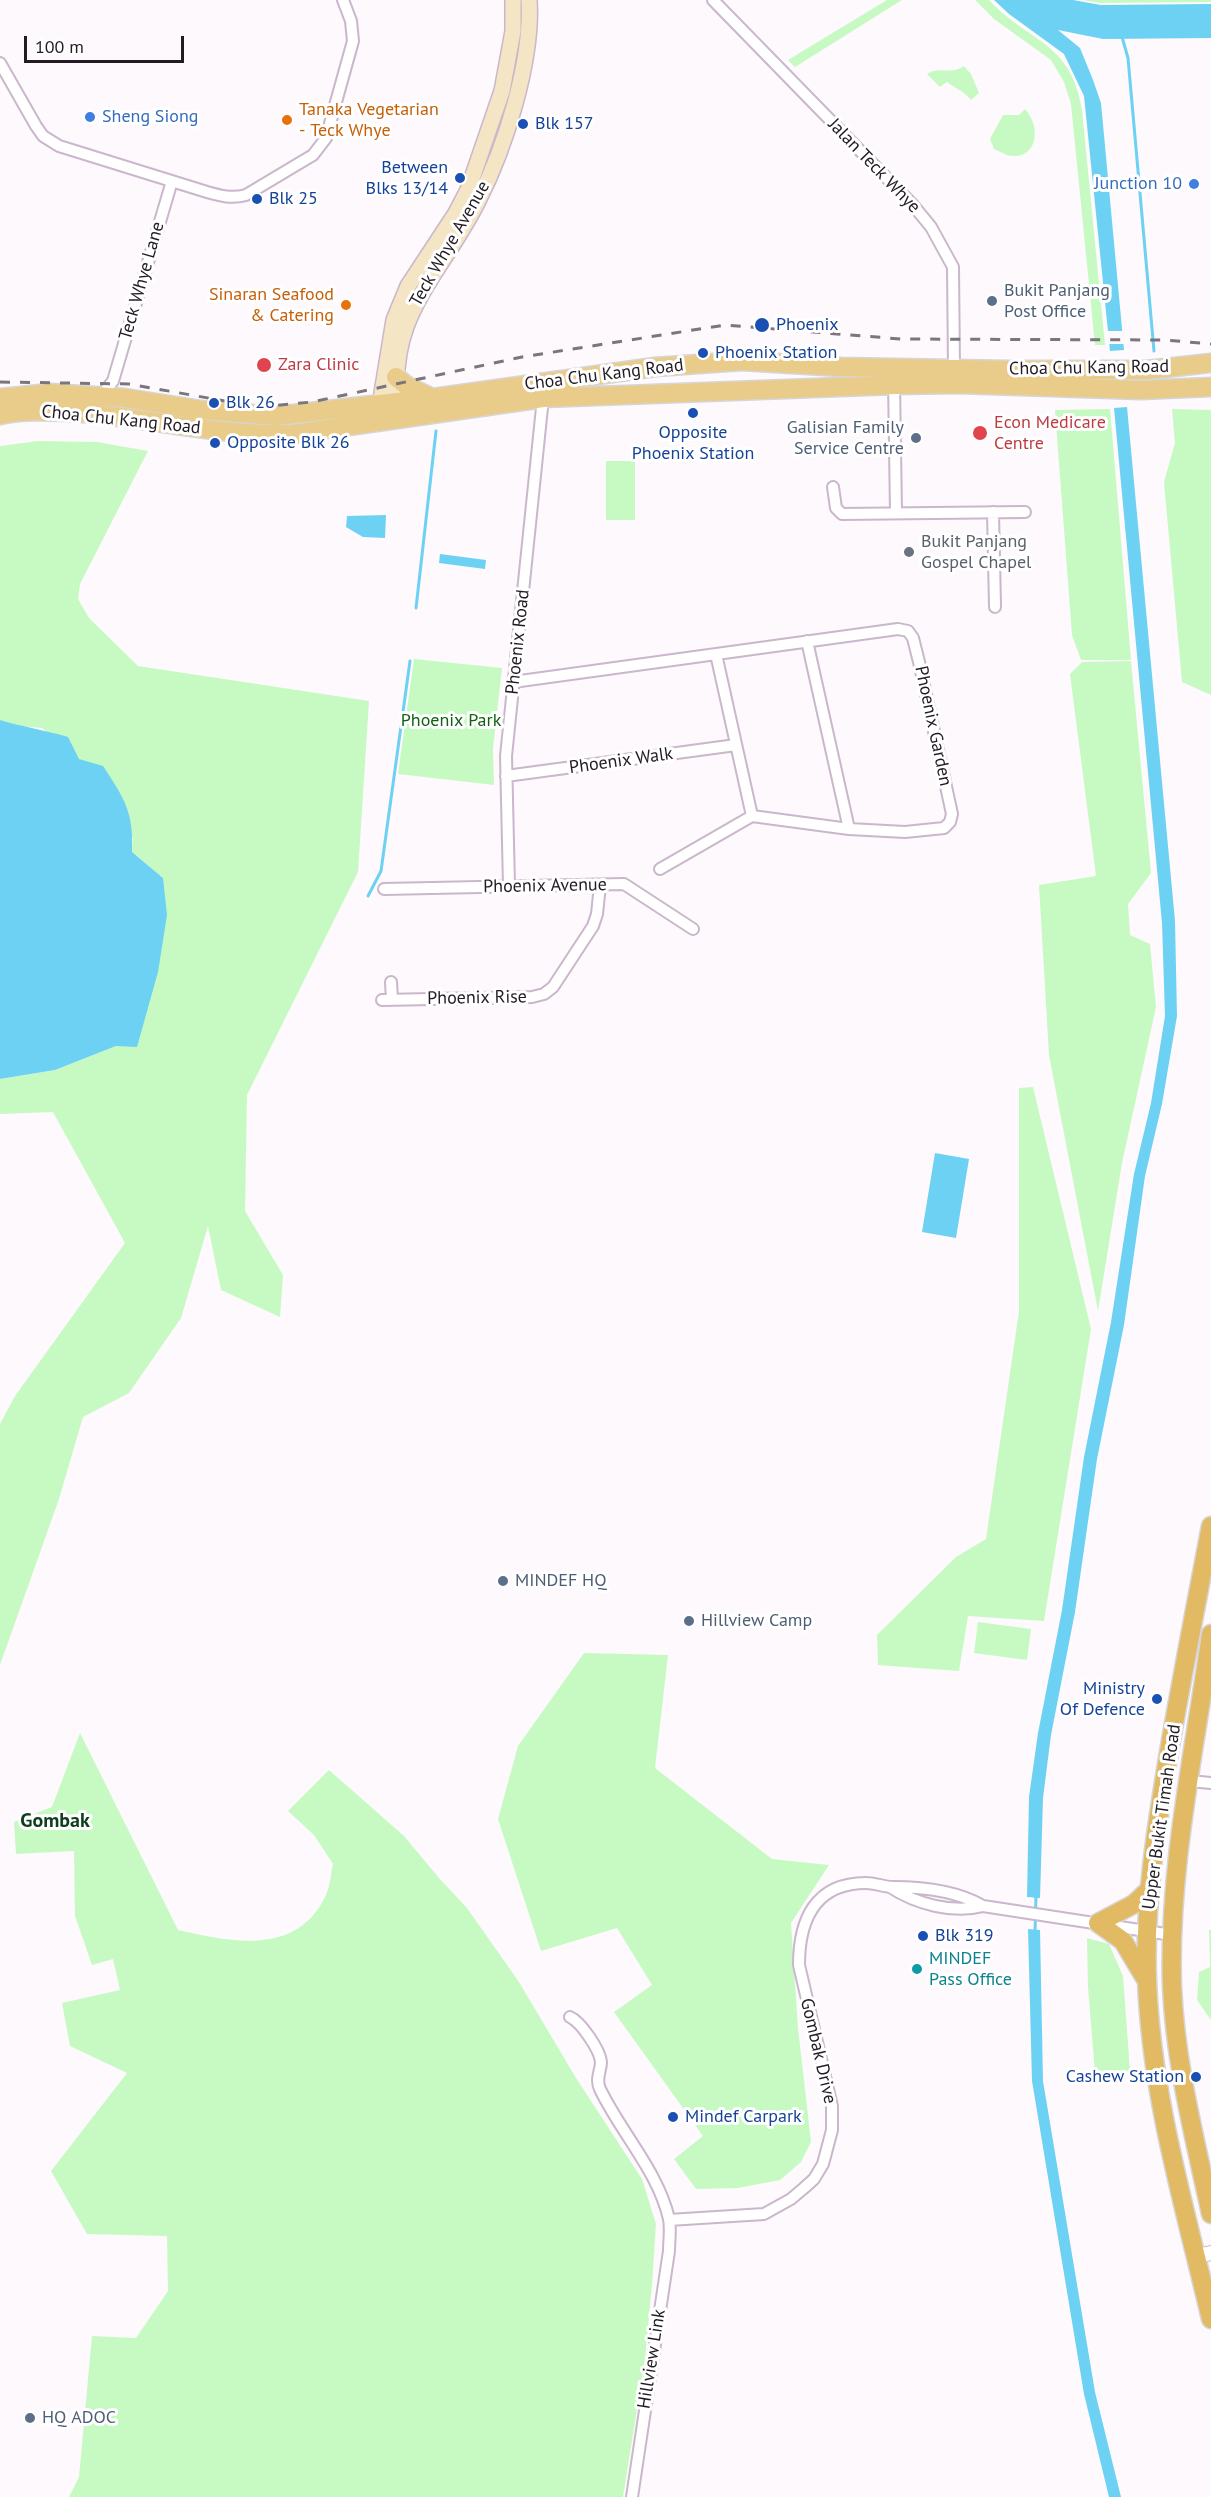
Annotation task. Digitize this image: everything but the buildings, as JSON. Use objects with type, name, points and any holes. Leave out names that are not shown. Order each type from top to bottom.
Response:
[{"type":"highway","name":"Upper Bukit Timah Road","points":[[1211,1526],[1165,1778],[1150,1889],[1147,1932],[1147,1981],[1151,2038],[1164,2114],[1205,2263],[1211,2319]]},
{"type":"highway","name":"Upper Bukit Timah Road","points":[[1211,1634],[1181,1834],[1172,1935],[1172,1986],[1176,2036],[1211,2214]]},
{"type":"highway","points":[[1147,1981],[1123,1941],[1098,1923],[1134,1904],[1150,1889]]},
{"type":"highway","points":[[1164,2114],[1170,2117],[1181,2114],[1188,2103]]},
{"type":"main road","name":"Teck Whye Avenue","points":[[390,401],[382,393],[389,337],[400,302],[461,206],[502,91],[513,31],[513,0]]},
{"type":"main road","name":"Teck Whye Avenue","points":[[393,420],[390,401],[396,377],[398,350],[413,307],[477,203],[517,97],[527,45],[529,0]]},
{"type":"main road","name":"Choa Chu Kang Road","points":[[0,398],[50,393],[126,398],[201,410],[276,416],[682,365],[742,361],[856,367],[1147,370],[1211,363]]},
{"type":"main road","points":[[742,361],[723,368],[721,376],[726,383],[742,389]]},
{"type":"main road","points":[[682,365],[706,372],[709,377],[707,383],[697,391]]},
{"type":"main road","points":[[396,377],[416,392],[433,398]]},
{"type":"main road","name":"Choa Chu Kang Road","points":[[0,415],[32,411],[98,414],[264,435],[293,435],[543,398],[895,385],[958,384],[1141,390],[1211,387]]},
{"type":"street","points":[[0,63],[43,136],[67,149],[226,197],[238,197],[255,190],[316,152],[330,129],[352,49],[353,31],[343,0]]},
{"type":"street","name":"Jalan Teck Whye","points":[[713,0],[913,205],[931,227],[953,267],[954,369]]},
{"type":"street","name":"Teck Whye Lane","points":[[100,397],[113,381],[172,181]]},
{"type":"street","points":[[856,367],[889,375],[895,385],[896,513]]},
{"type":"street","points":[[113,381],[126,398]]},
{"type":"street","name":"Phoenix Road","points":[[509,886],[506,776],[513,682],[543,398]]},
{"type":"street","points":[[833,487],[836,508],[842,514],[1024,512]]},
{"type":"street","points":[[993,512],[995,607]]},
{"type":"street","name":"Phoenix Garden","points":[[513,682],[898,629],[908,631],[913,638],[919,662],[952,814],[950,822],[944,828],[905,831],[849,829],[752,816]]},
{"type":"street","points":[[807,641],[849,829]]},
{"type":"street","points":[[660,869],[752,816],[716,654]]},
{"type":"street","name":"Phoenix Walk","points":[[506,776],[736,746]]},
{"type":"street","name":"Phoenix Avenue","points":[[384,889],[624,884],[693,928]]},
{"type":"street","name":"Phoenix Rise","points":[[391,982],[387,1000],[532,997],[544,994],[556,983],[594,922],[598,910],[600,885]]},
{"type":"street","points":[[1190,1781],[1211,1783]]},
{"type":"street","name":"Gombak Drive","points":[[669,2220],[764,2214],[791,2199],[813,2179],[827,2154],[832,2130],[832,2106],[799,1965],[799,1942],[809,1912],[825,1894],[852,1884],[868,1882],[890,1887],[908,1899],[918,1902],[967,1911],[983,1906],[1172,1935]]},
{"type":"street","points":[[570,2017],[582,2025],[599,2055],[601,2062],[598,2086],[624,2134],[643,2160],[658,2187],[669,2220]]},
{"type":"street","name":"Hillview Link","points":[[632,2497],[669,2252],[669,2220]]},
{"type":"green space","points":[[887,0],[902,0],[795,67],[788,60]]},
{"type":"green space","points":[[975,0],[989,0],[1046,45],[1068,70],[1076,87],[1082,110],[1105,345],[1095,345],[1071,104],[1064,82],[1051,60],[994,19]]},
{"type":"green space","points":[[1082,0],[1211,0],[1211,2],[1100,3]]},
{"type":"green space","points":[[964,66],[971,74],[979,93],[971,100],[947,82],[940,87],[927,74],[931,71],[954,70]]},
{"type":"green space","points":[[1025,109],[1031,117],[1035,134],[1030,149],[1025,154],[1017,156],[1007,155],[994,149],[990,139],[1003,115],[1019,115]]},
{"type":"green space","points":[[1110,409],[1131,660],[1081,660],[1072,635],[1055,410]]},
{"type":"green space","points":[[1172,409],[1211,410],[1211,695],[1182,682],[1164,482],[1175,443]]},
{"type":"green space","points":[[38,441],[97,442],[148,451],[80,584],[78,599],[89,618],[138,666],[369,701],[358,872],[247,1095],[245,1211],[283,1275],[280,1317],[221,1290],[208,1226],[181,1318],[129,1393],[83,1417],[59,1499],[0,1665],[0,1424],[15,1396],[125,1243],[53,1112],[0,1114],[0,1079],[55,1070],[116,1046],[163,878],[132,852],[133,838],[79,759],[42,728],[18,726],[0,720],[0,446]]},
{"type":"green space","points":[[606,461],[635,461],[635,520],[606,520]]},
{"type":"green space","name":"Phoenix Park","points":[[414,659],[502,668],[493,749],[494,785],[398,774]]},
{"type":"green space","points":[[1131,661],[1151,873],[1128,904],[1130,935],[1150,944],[1156,1007],[1122,1163],[1098,1311],[1049,1055],[1039,885],[1096,876],[1070,674],[1082,662]]},
{"type":"green space","points":[[1033,1087],[1091,1329],[1044,1621],[968,1616],[959,1671],[878,1665],[877,1635],[956,1557],[986,1539],[1019,1311],[1019,1088]]},
{"type":"green space","points":[[978,1622],[1031,1629],[1027,1660],[974,1653]]},
{"type":"green space","points":[[584,1653],[668,1655],[655,1768],[772,1859],[829,1865],[791,1923],[798,2028],[811,2142],[801,2162],[780,2180],[738,2188],[696,2189],[674,2159],[703,2136],[614,2012],[652,1985],[617,1928],[541,1951],[498,1819],[518,1746]]},
{"type":"green space","points":[[80,1733],[178,1930],[240,1941],[261,1940],[280,1936],[298,1928],[313,1915],[326,1895],[333,1864],[314,1835],[288,1811],[329,1770],[404,1836],[467,1908],[519,1982],[576,2078],[642,2179],[656,2224],[645,2359],[623,2497],[69,2497],[79,2477],[92,2336],[136,2338],[168,2291],[167,2236],[87,2234],[51,2171],[127,2073],[70,2046],[62,2003],[120,1990],[113,1959],[92,1965],[75,1916],[74,1851],[16,1854],[14,1822],[52,1807]]},
{"type":"green space","points":[[1209,1930],[1211,1930],[1211,2020],[1197,2000],[1199,1972],[1210,1967]]},
{"type":"green space","points":[[1087,1938],[1109,1944],[1123,1976],[1130,2071],[1095,2073],[1088,1987]]},
{"type":"water","points":[[994,0],[1073,0],[1101,5],[1211,4],[1211,38],[1103,39],[1058,30],[1080,48],[1101,103],[1124,350],[1110,351],[1084,96],[1064,54],[1009,14]]},
{"type":"water","points":[[1127,407],[1175,921],[1177,1016],[1162,1104],[1145,1176],[1124,1325],[1097,1459],[1075,1612],[1051,1735],[1043,1798],[1040,1898],[1027,1897],[1029,1797],[1038,1733],[1062,1610],[1084,1457],[1111,1322],[1134,1174],[1151,1103],[1165,1016],[1162,923],[1114,408]]},
{"type":"water","points":[[386,515],[385,538],[363,537],[346,527],[347,516]]},
{"type":"water","points":[[440,554],[486,560],[485,569],[439,563]]},
{"type":"water","points":[[0,720],[68,737],[79,759],[103,766],[126,806],[131,826],[132,852],[163,878],[167,915],[158,972],[137,1047],[116,1046],[55,1070],[0,1079]]},
{"type":"water","points":[[935,1153],[969,1159],[956,1238],[922,1232]]},
{"type":"water","points":[[1028,1929],[1040,1930],[1043,2081],[1095,2392],[1121,2497],[1109,2497],[1084,2394],[1032,2081]]},
{"type":"pier","points":[[1105,331],[1125,331],[1127,344],[1106,344]]},
{"type":"waterway","points":[[1122,37],[1128,58],[1154,351]]},
{"type":"waterway","points":[[416,608],[436,431]]},
{"type":"waterway","points":[[368,896],[381,871],[410,661]]},
{"type":"waterway","points":[[1035,1933],[1036,1895]]},
{"type":"railway","points":[[0,382],[129,384],[225,401],[270,406],[312,402],[522,357],[725,325],[901,339],[1165,340],[1211,344]]},
{"type":"place","name":"Sheng Siong","points":[[90,117]]},
{"type":"place","name":"Tanaka Vegetarian - Teck Whye","points":[[287,120]]},
{"type":"place","name":"Blk 157","points":[[523,124]]},
{"type":"place","name":"Between Blks 13/14","points":[[460,178]]},
{"type":"place","name":"Junction 10","points":[[1194,184]]},
{"type":"place","name":"Blk 25","points":[[257,199]]},
{"type":"place","name":"Bukit Panjang Post Office","points":[[992,301]]},
{"type":"place","name":"Sinaran Seafood & Catering","points":[[346,305]]},
{"type":"place","name":"Phoenix","points":[[762,325]]},
{"type":"place","name":"Phoenix Station","points":[[703,353]]},
{"type":"place","name":"Zara Clinic","points":[[264,365]]},
{"type":"place","name":"Blk 26","points":[[214,403]]},
{"type":"place","name":"Opposite Phoenix Station","points":[[693,413]]},
{"type":"place","name":"Econ Medicare Centre","points":[[980,433]]},
{"type":"place","name":"Galisian Family Service Centre","points":[[916,438]]},
{"type":"place","name":"Opposite Blk 26","points":[[215,443]]},
{"type":"place","name":"Bukit Panjang Gospel Chapel","points":[[909,552]]},
{"type":"place","name":"MINDEF HQ","points":[[503,1581]]},
{"type":"place","name":"Hillview Camp","points":[[689,1621]]},
{"type":"place","name":"Ministry Of Defence","points":[[1157,1699]]},
{"type":"place","name":"Blk 319","points":[[923,1936]]},
{"type":"place","name":"MINDEF Pass Office","points":[[917,1969]]},
{"type":"place","name":"Cashew Station","points":[[1196,2077]]},
{"type":"place","name":"Mindef Carpark","points":[[673,2117]]},
{"type":"place","name":"HQ ADOC","points":[[30,2418]]},
{"type":"district","name":"Gombak","points":[[55,1821]]}]
